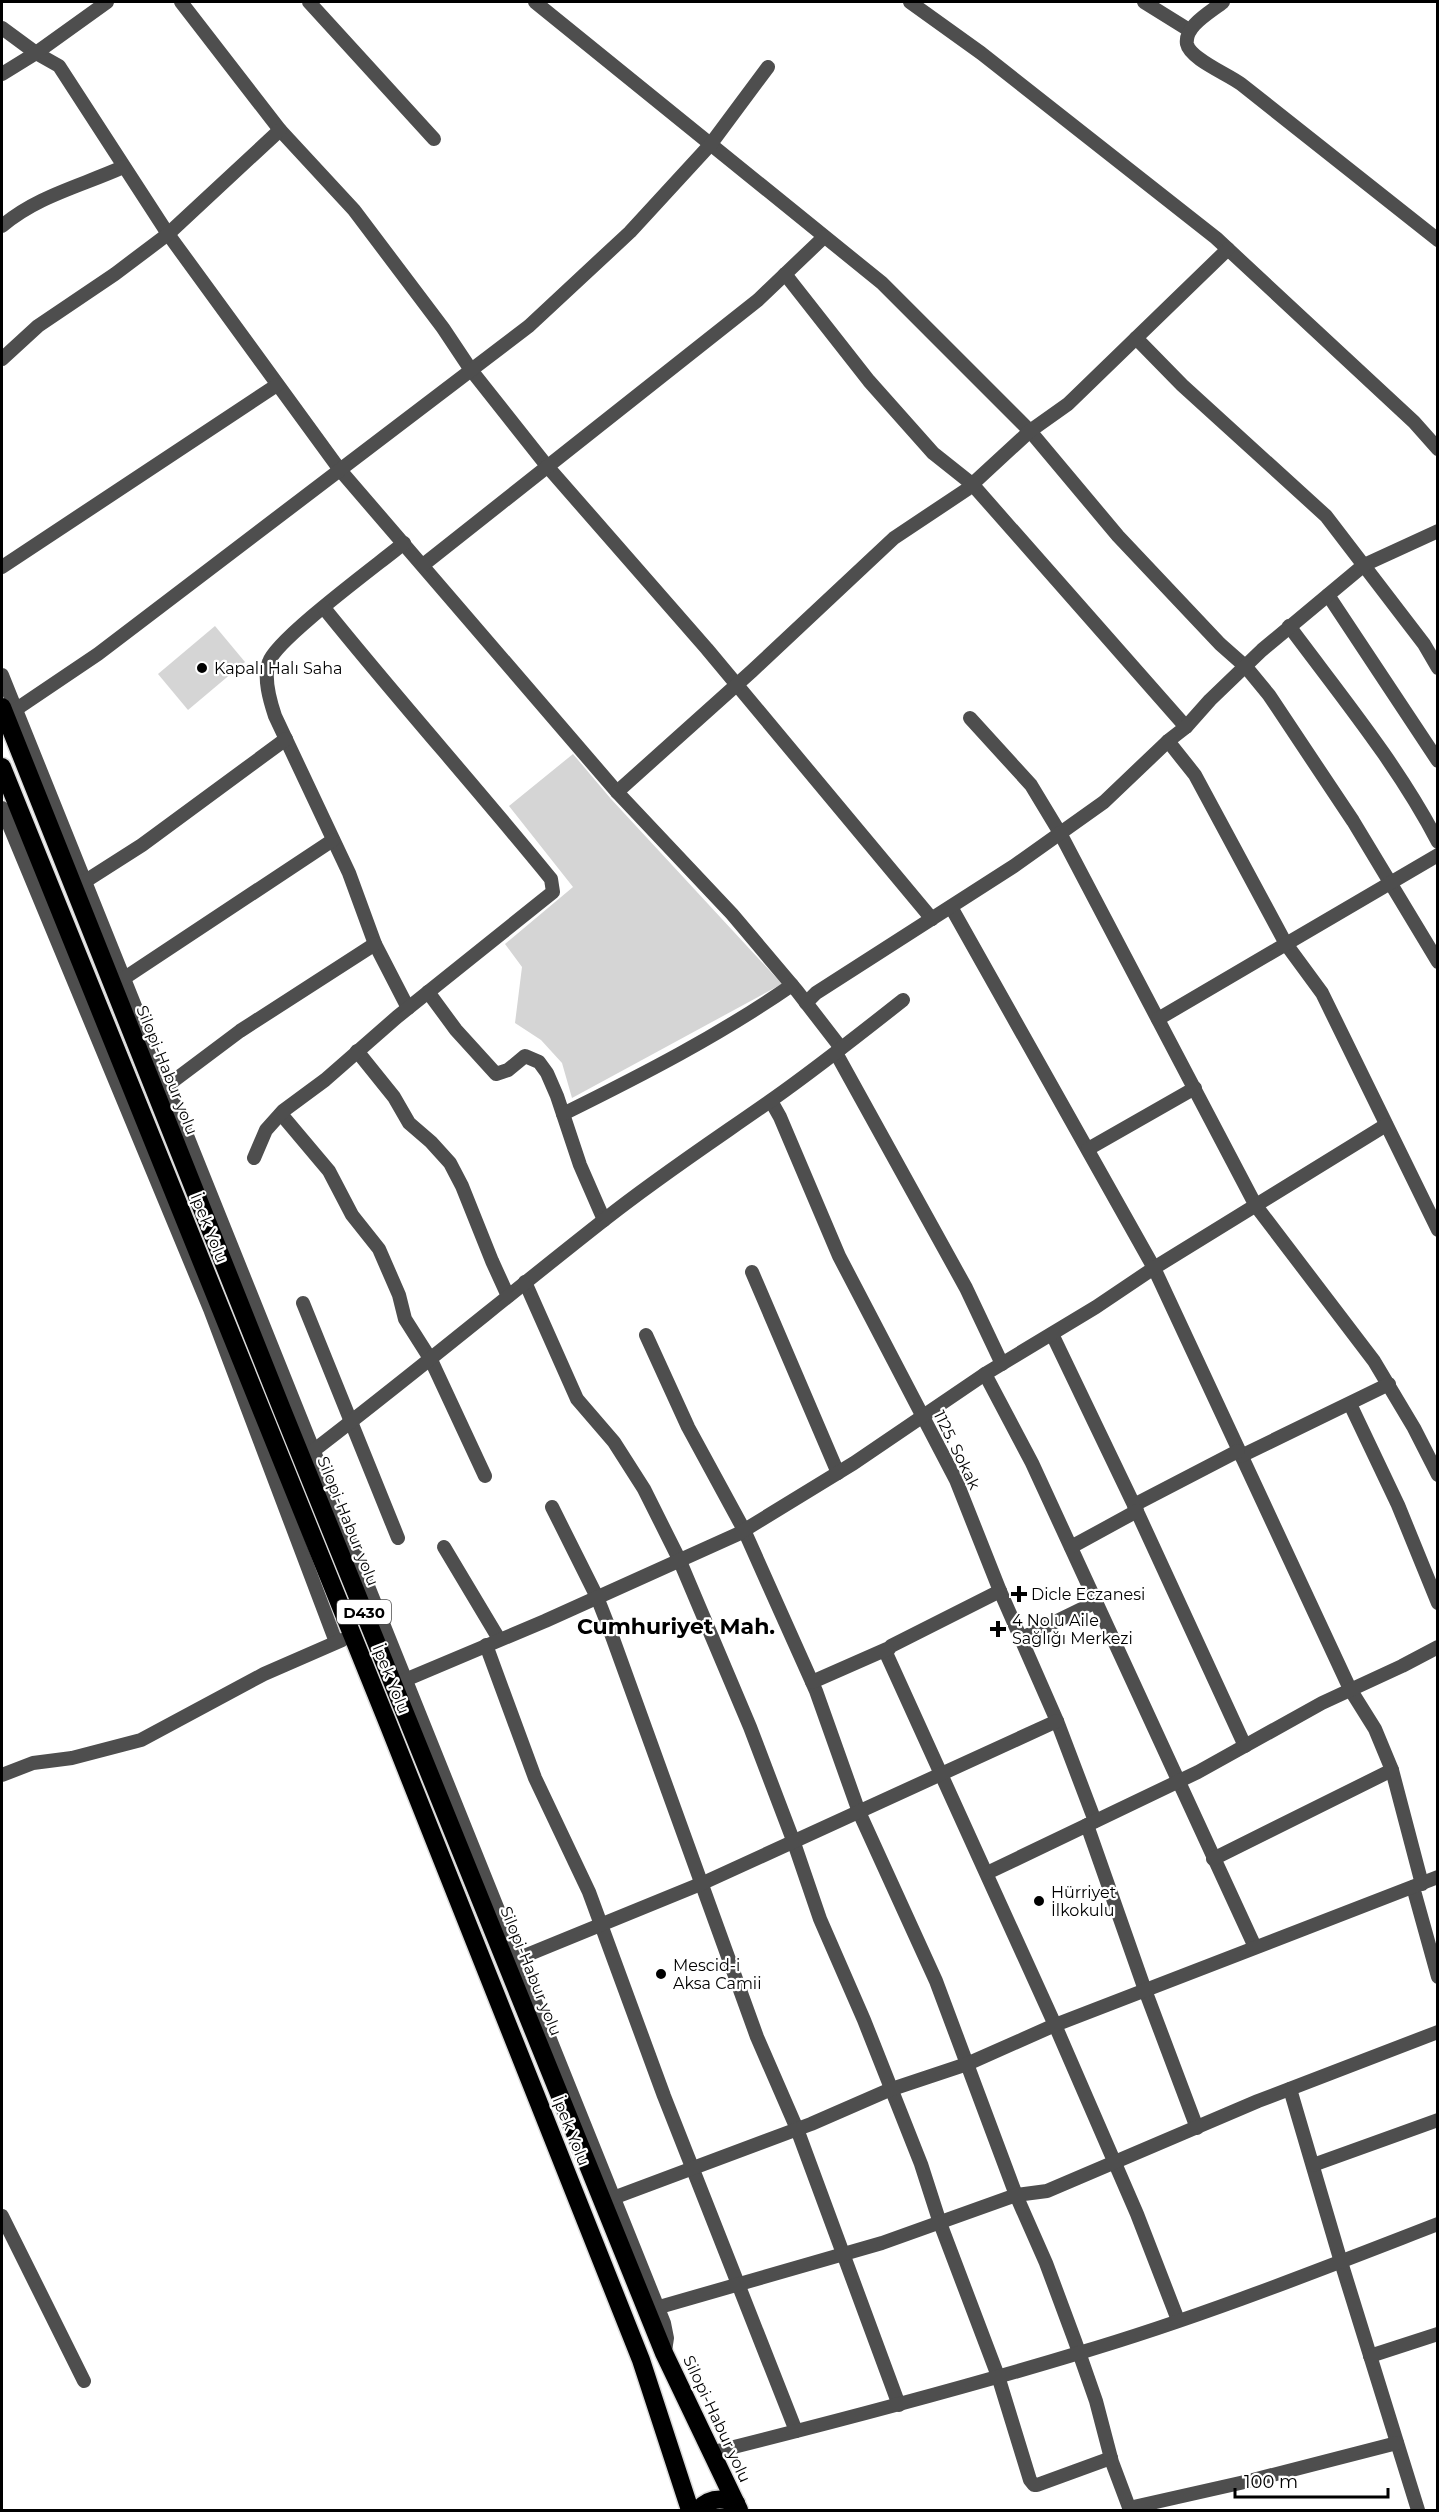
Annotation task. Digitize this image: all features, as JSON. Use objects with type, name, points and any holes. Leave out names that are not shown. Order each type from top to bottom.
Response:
[{"type":"highway","name":"Silopi-Habur yolu","points":[[8,709],[447,1817],[652,2309],[664,2353],[737,2507]]},
{"type":"highway","name":"İpek Yolu","points":[[2,767],[344,1639],[429,1825],[641,2360],[690,2511]]},
{"type":"highway","points":[[429,1825],[447,1817]]},
{"type":"highway","points":[[698,2511],[705,2504],[717,2499],[737,2507]]},
{"type":"street","points":[[2,74],[36,53],[107,2]]},
{"type":"street","points":[[181,2],[279,130],[354,210],[443,328],[471,370],[547,466],[736,684],[932,919]]},
{"type":"street","points":[[309,2],[434,139]]},
{"type":"street","points":[[535,2],[882,283],[1030,431],[1118,536],[1220,644],[1246,667],[1269,695],[1391,881],[1437,962]]},
{"type":"street","points":[[910,2],[981,53],[1228,249],[1414,422],[1437,449]]},
{"type":"street","points":[[1144,2],[1189,30]]},
{"type":"street","points":[[1223,2],[1189,30],[1186,38],[1188,48],[1198,57],[1236,80],[1437,240]]},
{"type":"street","points":[[2,28],[36,53],[59,66],[168,234],[339,470],[617,792],[732,915],[806,1003],[839,1051],[966,1288],[1002,1364]]},
{"type":"street","points":[[8,709],[98,654],[529,326],[630,232],[710,145],[768,68]]},
{"type":"street","points":[[2,359],[38,326],[115,274],[168,234],[279,130]]},
{"type":"street","points":[[2,226],[20,210],[46,197],[123,167]]},
{"type":"street","points":[[423,565],[758,300],[824,237]]},
{"type":"street","points":[[617,792],[894,538],[972,484],[1030,431],[1068,404],[1228,249]]},
{"type":"street","points":[[785,274],[869,381],[933,453],[972,484],[1186,727]]},
{"type":"street","points":[[1136,338],[1182,385],[1326,516],[1424,644],[1437,668]]},
{"type":"street","points":[[2,567],[277,385]]},
{"type":"street","points":[[806,1003],[816,993],[951,907],[1104,802],[1168,741],[1186,727],[1210,700],[1289,626],[1364,565],[1437,531]]},
{"type":"street","points":[[404,543],[286,640],[268,662],[269,697],[275,716],[333,840],[375,944],[408,1008]]},
{"type":"street","points":[[1328,595],[1437,761]]},
{"type":"street","points":[[254,1158],[267,1131],[281,1114],[408,1008],[553,892],[553,884],[499,815],[390,689],[324,608]]},
{"type":"street","points":[[1289,626],[1392,766],[1426,819],[1437,842]]},
{"type":"street","points":[[2,675],[8,709],[84,882],[168,1085],[613,2198],[652,2309],[739,2286],[843,2254],[1016,2196],[1047,2191],[1290,2089],[1437,2032]]},
{"type":"street","points":[[970,718],[1031,784],[1060,833],[1257,1206],[1389,1384],[1437,1475]]},
{"type":"street","points":[[84,882],[142,845],[286,739]]},
{"type":"street","points":[[1168,741],[1195,775],[1286,944],[1322,993],[1437,1230]]},
{"type":"street","points":[[2,808],[344,1639],[264,1674],[141,1740],[72,1758],[33,1763],[2,1775]]},
{"type":"street","points":[[123,979],[333,840]]},
{"type":"street","points":[[1158,1018],[1437,855]]},
{"type":"street","points":[[951,907],[1154,1268],[1350,1689],[1375,1729],[1392,1770],[1437,1977]]},
{"type":"street","points":[[168,1085],[240,1031],[375,944]]},
{"type":"street","points":[[563,1114],[645,1074],[758,1009],[792,985]]},
{"type":"street","points":[[428,992],[456,1030],[496,1074],[508,1070],[525,1056],[539,1062],[547,1073],[580,1165],[604,1220]]},
{"type":"street","points":[[313,1451],[431,1360],[453,1339],[559,1258],[604,1220],[839,1051],[903,1000]]},
{"type":"street","points":[[357,1051],[394,1097],[409,1123],[450,1163],[462,1186],[508,1296]]},
{"type":"street","points":[[1088,1149],[1195,1088]]},
{"type":"street","name":"1125. Sokak","points":[[771,1101],[839,1256],[956,1480],[1000,1591],[1057,1721],[1145,1990],[1197,2128]]},
{"type":"street","points":[[281,1114],[329,1171],[352,1215],[379,1249],[399,1295],[405,1318],[431,1360],[485,1476]]},
{"type":"street","points":[[405,1680],[744,1530],[838,1473],[985,1374],[1386,1125]]},
{"type":"street","points":[[752,1272],[838,1473]]},
{"type":"street","points":[[525,1282],[577,1400],[614,1442],[644,1489],[679,1559],[750,1727],[794,1840],[820,1919],[864,2020],[921,2164],[940,2223],[998,2376],[1030,2480],[1034,2485],[1111,2458]]},
{"type":"street","points":[[303,1304],[398,1539]]},
{"type":"street","points":[[1052,1334],[1136,1508],[1245,1746]]},
{"type":"street","points":[[646,1335],[688,1427],[744,1530],[812,1682],[859,1812],[936,1981],[1016,2196],[1046,2263],[1079,2353],[1111,2458],[1130,2509],[1397,2443]]},
{"type":"street","points":[[985,1374],[1032,1463],[1255,1947]]},
{"type":"street","points":[[1071,1547],[1136,1508],[1240,1454],[1389,1384]]},
{"type":"street","points":[[1350,1404],[1398,1505],[1437,1603]]},
{"type":"street","points":[[552,1507],[597,1597],[703,1883],[757,2037],[797,2129],[899,2405]]},
{"type":"street","points":[[444,1546],[499,1639]]},
{"type":"street","points":[[812,1682],[887,1649],[1000,1591]]},
{"type":"street","points":[[1022,1638],[1096,1602]]},
{"type":"street","points":[[486,1645],[535,1778],[589,1892],[664,2096],[796,2431]]},
{"type":"street","points":[[987,1873],[1177,1782],[1350,1689],[1402,1666],[1437,1647]]},
{"type":"street","points":[[887,1649],[889,1661],[940,1776],[987,1873],[1115,2163],[1178,2320]]},
{"type":"street","points":[[517,1959],[703,1883],[1057,1721]]},
{"type":"street","points":[[1213,1859],[1392,1770]]},
{"type":"street","points":[[613,2198],[693,2166],[797,2129],[890,2090],[967,2064],[1055,2025],[1437,1877]]},
{"type":"street","points":[[1290,2089],[1418,2511]]},
{"type":"street","points":[[1312,2165],[1437,2120]]},
{"type":"street","points":[[2,2216],[84,2381]]},
{"type":"street","points":[[711,2453],[899,2405],[1079,2353],[1265,2291],[1437,2224]]},
{"type":"street","points":[[1370,2356],[1437,2334]]},
{"type":"shaded area","name":"Kapalı Halı Saha","points":[[215,626],[245,662],[188,710],[158,674]]},
{"type":"shaded area","points":[[573,754],[611,799],[782,984],[572,1098],[562,1063],[541,1040],[515,1023],[522,967],[505,944],[573,887],[509,806]]},
{"type":"place","name":"Kapalı Halı Saha","points":[[202,668]]},
{"type":"place","name":"Dicle Eczanesi","points":[[1019,1594]]},
{"type":"place","name":"4 Nolu Aile Sağlığı Merkezi","points":[[998,1629]]},
{"type":"place","name":"Hürriyet İlkokulu","points":[[1039,1901]]},
{"type":"place","name":"Mescid-i Aksa Camii","points":[[661,1974]]},
{"type":"district","name":"Cumhuriyet Mah.","points":[[676,1626]]}]
